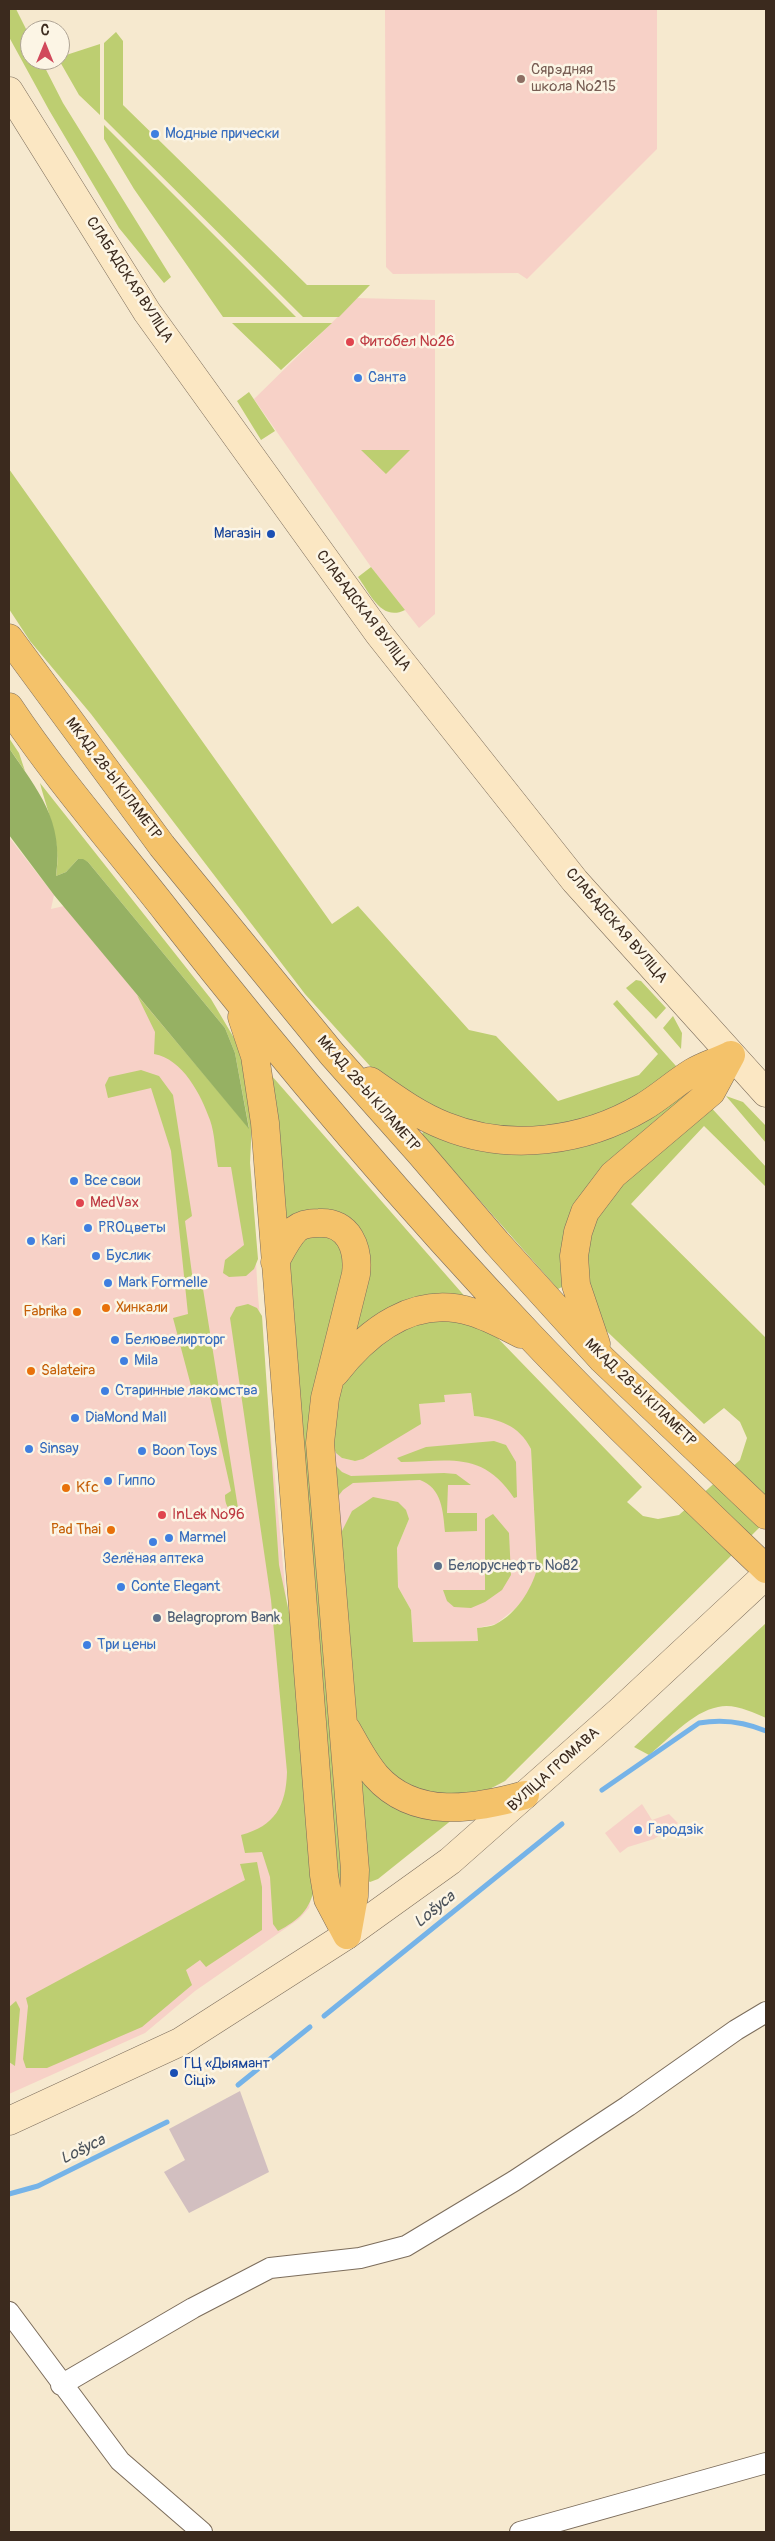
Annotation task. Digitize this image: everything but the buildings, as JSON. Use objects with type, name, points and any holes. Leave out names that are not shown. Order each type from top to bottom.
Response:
[{"type":"highway","name":"МКАД, 28-Ы КІЛАМЕТР","points":[[9,638],[162,846],[332,1054],[497,1243],[602,1359],[766,1515]]},
{"type":"highway","points":[[9,707],[22,727],[230,992],[310,1090],[394,1188],[533,1339],[680,1487],[766,1569]]},
{"type":"highway","points":[[230,992],[246,1025],[255,1056],[265,1124],[324,1875],[337,1941]]},
{"type":"highway","points":[[332,1054],[407,1107],[445,1126],[508,1141],[540,1140],[571,1136],[607,1124],[642,1108],[693,1072],[731,1055]]},
{"type":"highway","points":[[602,1359],[590,1332],[576,1285],[574,1256],[578,1232],[585,1212],[613,1175],[711,1092],[731,1055]]},
{"type":"highway","points":[[275,1262],[288,1239],[298,1228],[310,1223],[338,1226],[349,1236],[355,1247],[358,1260],[331,1378],[324,1398],[320,1443],[354,1870],[354,1896],[337,1941]]},
{"type":"highway","points":[[331,1378],[354,1349],[374,1331],[394,1319],[417,1312],[454,1308],[471,1312],[533,1339]]},
{"type":"highway","points":[[343,1724],[362,1757],[377,1777],[391,1789],[422,1804],[465,1808],[525,1796]]},
{"type":"main road","name":"СЛАБАДСКАЯ ВУЛІЦА","points":[[9,91],[147,312],[379,634],[575,881],[766,1093]]},
{"type":"main road","name":"ВУЛІЦА ГРОМАВА","points":[[9,2121],[163,2052],[237,2007],[337,1941],[450,1862],[621,1710],[766,1575]]},
{"type":"street","points":[[61,2385],[193,2308],[270,2268],[360,2258],[406,2246],[514,2181],[628,2106],[736,2030],[766,2012]]},
{"type":"street","points":[[9,2312],[61,2385],[120,2461],[202,2532]]},
{"type":"street","points":[[520,2532],[766,2462]]},
{"type":"shaded area","name":"Сярэдняя школа №215","points":[[385,9],[657,9],[657,149],[527,279],[518,273],[393,274],[386,267]]},
{"type":"shaded area","points":[[357,298],[435,300],[435,614],[419,628],[371,567],[254,399]]},
{"type":"shaded area","points":[[9,837],[54,895],[51,909],[64,906],[248,1129],[258,1296],[313,1888],[309,1908],[299,1919],[195,1991],[145,2033],[9,2094]]},
{"type":"shaded area","points":[[471,1393],[474,1416],[492,1418],[511,1425],[524,1436],[531,1449],[537,1569],[532,1588],[516,1608],[496,1624],[477,1628],[478,1641],[413,1643],[411,1610],[398,1587],[397,1548],[409,1519],[340,1535],[332,1442],[342,1458],[355,1461],[419,1404],[444,1402],[444,1395]]},
{"type":"shaded area","name":"Гародзік","points":[[642,1804],[652,1820],[669,1814],[678,1823],[654,1839],[628,1847],[620,1853],[605,1833]]},
{"type":"shaded area","points":[[240,2091],[269,2172],[189,2213],[164,2172],[185,2160],[169,2129]]},
{"type":"green space","points":[[9,9],[16,9],[22,20],[20,57],[9,37]]},
{"type":"green space","points":[[116,32],[123,41],[123,105],[307,285],[370,285],[339,317],[303,317],[104,119],[104,43]]},
{"type":"green space","points":[[100,44],[100,115],[79,95],[65,70],[70,70],[70,54]]},
{"type":"green space","points":[[27,70],[46,70],[63,103],[171,277],[164,283],[119,228]]},
{"type":"green space","points":[[104,125],[296,317],[223,317],[134,189],[104,139]]},
{"type":"green space","points":[[232,323],[332,323],[281,370]]},
{"type":"green space","points":[[249,392],[275,431],[261,440],[237,401]]},
{"type":"green space","points":[[361,450],[410,450],[386,474]]},
{"type":"green space","points":[[9,469],[332,924],[358,906],[469,1030],[496,1036],[558,1101],[639,1075],[658,1054],[613,1004],[617,1000],[676,1066],[666,1077],[624,1109],[586,1123],[515,1132],[447,1117],[379,1076],[305,994],[91,714],[30,641],[9,609]]},
{"type":"green space","points":[[371,567],[405,610],[397,613],[389,612],[372,598],[358,577]]},
{"type":"green space","points":[[9,738],[19,753],[25,771],[9,748]]},
{"type":"green space","points":[[9,748],[39,793],[52,822],[56,838],[56,876],[66,872],[78,859],[88,862],[225,1028],[235,1053],[249,1129],[54,895],[9,835]]},
{"type":"green space","points":[[40,783],[211,999],[237,1043],[243,1061],[252,1121],[250,1163],[258,1259],[254,1269],[246,1276],[229,1277],[223,1273],[225,1260],[244,1245],[231,1167],[218,1167],[210,1120],[202,1100],[190,1080],[174,1063],[154,1054],[155,1032],[137,995],[249,1128],[235,1053],[225,1028],[88,862],[78,859],[66,872],[56,876],[56,840]]},
{"type":"green space","points":[[636,980],[641,981],[666,1008],[656,1019],[626,988]]},
{"type":"green space","points":[[673,1016],[682,1033],[681,1049],[663,1028]]},
{"type":"green space","points":[[264,1067],[475,1308],[347,1342],[358,1237],[283,1228]]},
{"type":"green space","points":[[141,1070],[159,1076],[173,1095],[192,1216],[185,1221],[194,1289],[203,1289],[238,1508],[235,1512],[228,1508],[225,1501],[225,1495],[231,1491],[210,1397],[194,1397],[173,1318],[188,1314],[171,1151],[151,1088],[108,1098],[105,1085],[109,1077]]},
{"type":"green space","points":[[701,1083],[603,1170],[564,1286],[558,1289],[422,1135],[424,1127],[503,1149]]},
{"type":"green space","points":[[726,1096],[743,1102],[766,1126],[766,1143]]},
{"type":"green space","points":[[706,1102],[766,1167],[766,1187],[704,1126],[631,1204],[766,1338],[766,1521],[505,1781],[484,1792],[460,1798],[421,1794],[385,1773],[356,1727],[340,1535],[352,1511],[373,1497],[398,1502],[406,1510],[409,1519],[397,1548],[398,1587],[411,1610],[413,1642],[478,1641],[477,1628],[494,1625],[510,1614],[527,1593],[537,1569],[531,1449],[521,1434],[514,1429],[500,1421],[474,1416],[471,1393],[444,1395],[445,1402],[419,1404],[421,1424],[363,1459],[355,1461],[342,1458],[336,1453],[332,1442],[330,1406],[350,1364],[421,1316],[486,1326],[642,1487],[627,1502],[643,1516],[658,1519],[679,1515],[740,1460],[747,1438],[740,1422],[724,1408],[704,1424],[594,1319],[583,1252],[603,1198]]},
{"type":"green space","points":[[331,1233],[348,1258],[312,1399],[343,1880],[335,1887],[287,1255],[297,1238]]},
{"type":"green space","points":[[248,1304],[257,1308],[262,1316],[279,1565],[295,1641],[315,1886],[307,1908],[292,1923],[278,1931],[273,1924],[270,1877],[262,1852],[245,1853],[241,1835],[262,1826],[276,1813],[284,1795],[287,1772],[271,1600],[230,1318],[236,1307]]},
{"type":"green space","points":[[494,1441],[506,1445],[516,1462],[517,1497],[514,1498],[490,1472],[478,1466],[465,1462],[451,1461],[401,1462],[397,1458],[426,1447]]},
{"type":"green space","points":[[334,1464],[342,1472],[351,1476],[456,1474],[471,1485],[448,1485],[447,1513],[477,1513],[477,1531],[445,1532],[442,1508],[437,1494],[420,1480],[353,1483],[343,1490],[336,1499]]},
{"type":"green space","points":[[493,1514],[509,1533],[511,1575],[502,1590],[485,1602],[471,1608],[454,1607],[447,1601],[443,1590],[485,1590],[485,1519]]},
{"type":"green space","points":[[766,1623],[766,1718],[737,1707],[718,1707],[699,1714],[690,1720],[649,1755],[634,1747]]},
{"type":"green space","points":[[358,1775],[453,1819],[378,1879],[370,1882],[363,1877]]},
{"type":"green space","points":[[257,1862],[262,1887],[262,1930],[206,1967],[200,1960],[186,1970],[192,1985],[142,2027],[47,2068],[26,2068],[23,2059],[28,2006],[26,1998],[245,1880],[240,1864]]},
{"type":"green space","points":[[16,2001],[20,2009],[15,2066],[9,2062],[9,2007]]},
{"type":"waterway","name":"Lošyca","points":[[602,1790],[699,1723],[733,1722],[750,1725],[766,1731]]},
{"type":"waterway","name":"Lošyca","points":[[324,2016],[562,1824]]},
{"type":"waterway","name":"Lošyca","points":[[238,2085],[310,2027]]},
{"type":"waterway","name":"Lošyca","points":[[9,2194],[38,2186],[167,2122]]},
{"type":"place","name":"Сярэдняя школа №215","points":[[521,79]]},
{"type":"place","name":"Модные прически","points":[[155,134]]},
{"type":"place","name":"Фитобел №26","points":[[350,342]]},
{"type":"place","name":"Санта","points":[[358,378]]},
{"type":"place","name":"Магазін","points":[[271,534]]},
{"type":"place","name":"Все свои","points":[[74,1181]]},
{"type":"place","name":"MedVax","points":[[80,1203]]},
{"type":"place","name":"PROцветы","points":[[88,1228]]},
{"type":"place","name":"Kari","points":[[31,1241]]},
{"type":"place","name":"Буслик","points":[[96,1256]]},
{"type":"place","name":"Mark Formelle","points":[[108,1283]]},
{"type":"place","name":"Хинкали","points":[[106,1308]]},
{"type":"place","name":"Fabrika","points":[[77,1312]]},
{"type":"place","name":"Белювелирторг","points":[[115,1340]]},
{"type":"place","name":"Mila","points":[[124,1361]]},
{"type":"place","name":"Salateira","points":[[31,1371]]},
{"type":"place","name":"Старинные лакомства","points":[[105,1391]]},
{"type":"place","name":"DiaMond Mall","points":[[75,1418]]},
{"type":"place","name":"Sinsay","points":[[29,1449]]},
{"type":"place","name":"Boon Toys","points":[[142,1451]]},
{"type":"place","name":"Гиппо","points":[[108,1481]]},
{"type":"place","name":"Kfc","points":[[66,1488]]},
{"type":"place","name":"InLek №96","points":[[162,1515]]},
{"type":"place","name":"Pad Thai","points":[[111,1530]]},
{"type":"place","name":"Marmel","points":[[169,1538]]},
{"type":"place","name":"Зелёная аптека","points":[[153,1542]]},
{"type":"place","name":"Белоруснефть №82","points":[[438,1566]]},
{"type":"place","name":"Conte Elegant","points":[[121,1587]]},
{"type":"place","name":"Belagroprom Bank","points":[[157,1618]]},
{"type":"place","name":"Три цены","points":[[87,1645]]},
{"type":"place","name":"Гародзік","points":[[638,1830]]},
{"type":"place","name":"ГЦ «Дыямант Сіці»","points":[[174,2073]]}]
